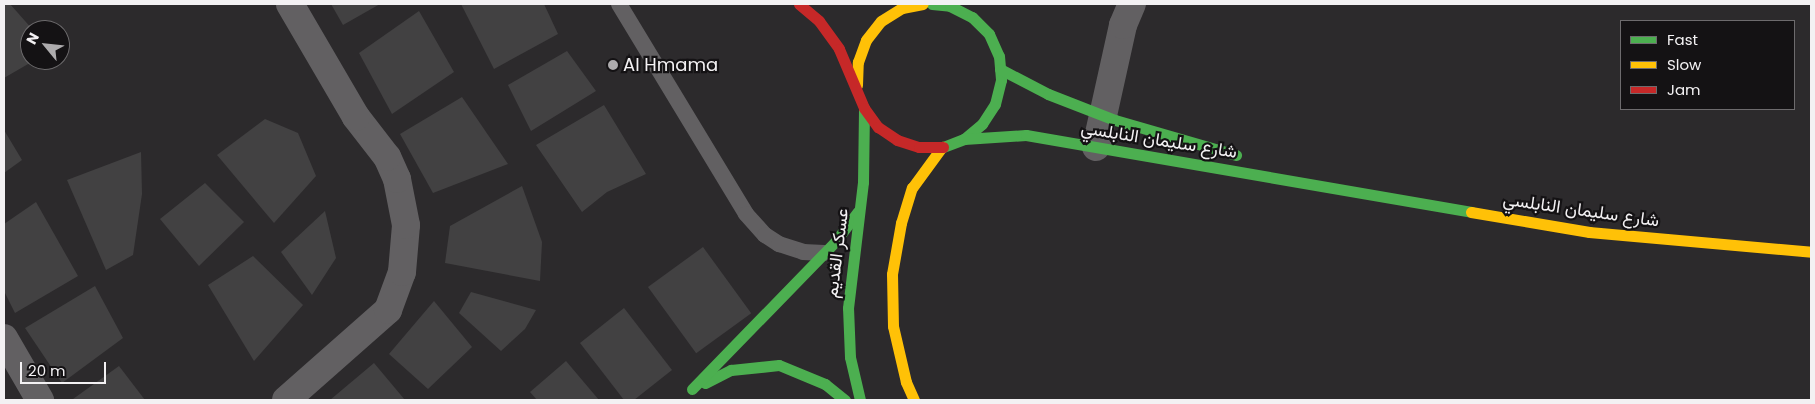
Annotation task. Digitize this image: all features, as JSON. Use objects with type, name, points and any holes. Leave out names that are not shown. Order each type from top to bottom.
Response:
[{"type":"main road","points":[[800,4],[819,21],[839,49],[857,85],[864,108],[878,127],[897,140],[919,147],[942,146],[964,138],[982,124],[995,104],[1001,80],[999,56],[988,34],[972,17],[950,6],[932,4]]},
{"type":"main road","points":[[857,85],[858,62],[866,40],[881,21],[897,6],[923,4]]},
{"type":"main road","name":"شارع سليمان النابلسي","points":[[1000,69],[1048,94],[1105,116],[1246,158]]},
{"type":"main road","name":"عسكر القديم","points":[[860,400],[850,357],[848,308],[859,210],[864,108]]},
{"type":"main road","name":"شارع سليمان النابلسي","points":[[964,138],[1026,135],[1348,188],[1589,232],[1811,252]]},
{"type":"main road","points":[[914,400],[906,382],[893,326],[892,274],[901,223],[912,188],[942,146]]},
{"type":"main road","name":"شارع سليمان النابلسي","points":[[1264,164],[1348,188]]},
{"type":"main road","points":[[686,395],[824,253],[859,210]]},
{"type":"main road","points":[[686,395],[731,370],[756,364],[779,365],[824,384],[845,400]]},
{"type":"street","points":[[286,400],[388,310],[402,272],[406,225],[397,179],[387,158],[356,117],[290,4]]},
{"type":"street","points":[[1096,147],[1105,116],[1123,25],[1132,4]]},
{"type":"street","points":[[4,338],[40,400]]},
{"type":"lane","points":[[619,4],[746,214],[765,235],[779,244],[802,252],[824,253]]},
{"type":"building","points":[[4,4],[10,4],[24,20],[20,20],[20,69],[4,78]]},
{"type":"building","points":[[331,4],[380,4],[343,25]]},
{"type":"building","points":[[461,4],[544,4],[558,34],[494,69]]},
{"type":"building","points":[[419,11],[454,72],[392,114],[359,53]]},
{"type":"building","points":[[567,51],[596,91],[531,131],[508,85]]},
{"type":"building","points":[[462,97],[508,164],[433,193],[400,134]]},
{"type":"building","points":[[604,105],[646,174],[607,192],[582,212],[536,145]]},
{"type":"building","points":[[265,119],[298,133],[316,176],[274,223],[217,155]]},
{"type":"building","points":[[4,130],[22,160],[4,173]]},
{"type":"building","points":[[141,152],[142,194],[133,255],[106,270],[67,180]]},
{"type":"building","points":[[205,183],[244,222],[199,266],[160,219]]},
{"type":"building","points":[[522,186],[542,242],[540,281],[445,263],[450,226]]},
{"type":"building","points":[[36,202],[78,276],[15,313],[4,291],[4,224]]},
{"type":"building","points":[[325,211],[336,258],[312,295],[281,252]]},
{"type":"building","points":[[703,247],[751,313],[696,353],[648,287]]},
{"type":"building","points":[[253,256],[303,305],[254,361],[208,285]]},
{"type":"building","points":[[95,286],[123,338],[62,383],[25,328]]},
{"type":"building","points":[[471,292],[536,310],[525,329],[501,351],[459,313]]},
{"type":"building","points":[[434,301],[472,347],[428,389],[389,354]]},
{"type":"building","points":[[624,308],[672,370],[634,400],[624,400],[580,343]]},
{"type":"building","points":[[566,361],[599,400],[537,400],[530,392]]},
{"type":"building","points":[[374,363],[405,400],[330,400]]},
{"type":"building","points":[[119,366],[145,400],[73,399]]},
{"type":"traffic: fast","points":[[932,4],[950,6],[972,17],[989,34],[999,56],[1001,80],[995,104],[982,124],[964,139],[943,147]]},
{"type":"traffic: fast","points":[[1000,69],[1048,94],[1115,120],[1236,155]]},
{"type":"traffic: fast","points":[[860,400],[850,357],[848,308],[863,182],[864,108]]},
{"type":"traffic: fast","points":[[964,139],[1026,135],[1471,212]]},
{"type":"traffic: fast","points":[[692,389],[835,242],[858,212]]},
{"type":"traffic: fast","points":[[705,383],[731,370],[779,365],[825,384],[845,400]]},
{"type":"traffic: slow","points":[[857,85],[858,62],[866,40],[881,21],[902,8],[923,4]]},
{"type":"traffic: slow","points":[[914,400],[906,382],[893,326],[892,274],[901,223],[912,188],[942,147]]},
{"type":"traffic: slow","points":[[1471,212],[1589,232],[1811,252]]},
{"type":"traffic: jam","points":[[799,4],[819,21],[839,49],[864,108],[878,127],[897,140],[919,147],[943,147]]},
{"type":"place","name":"Al Hmama","points":[[613,65]]}]
